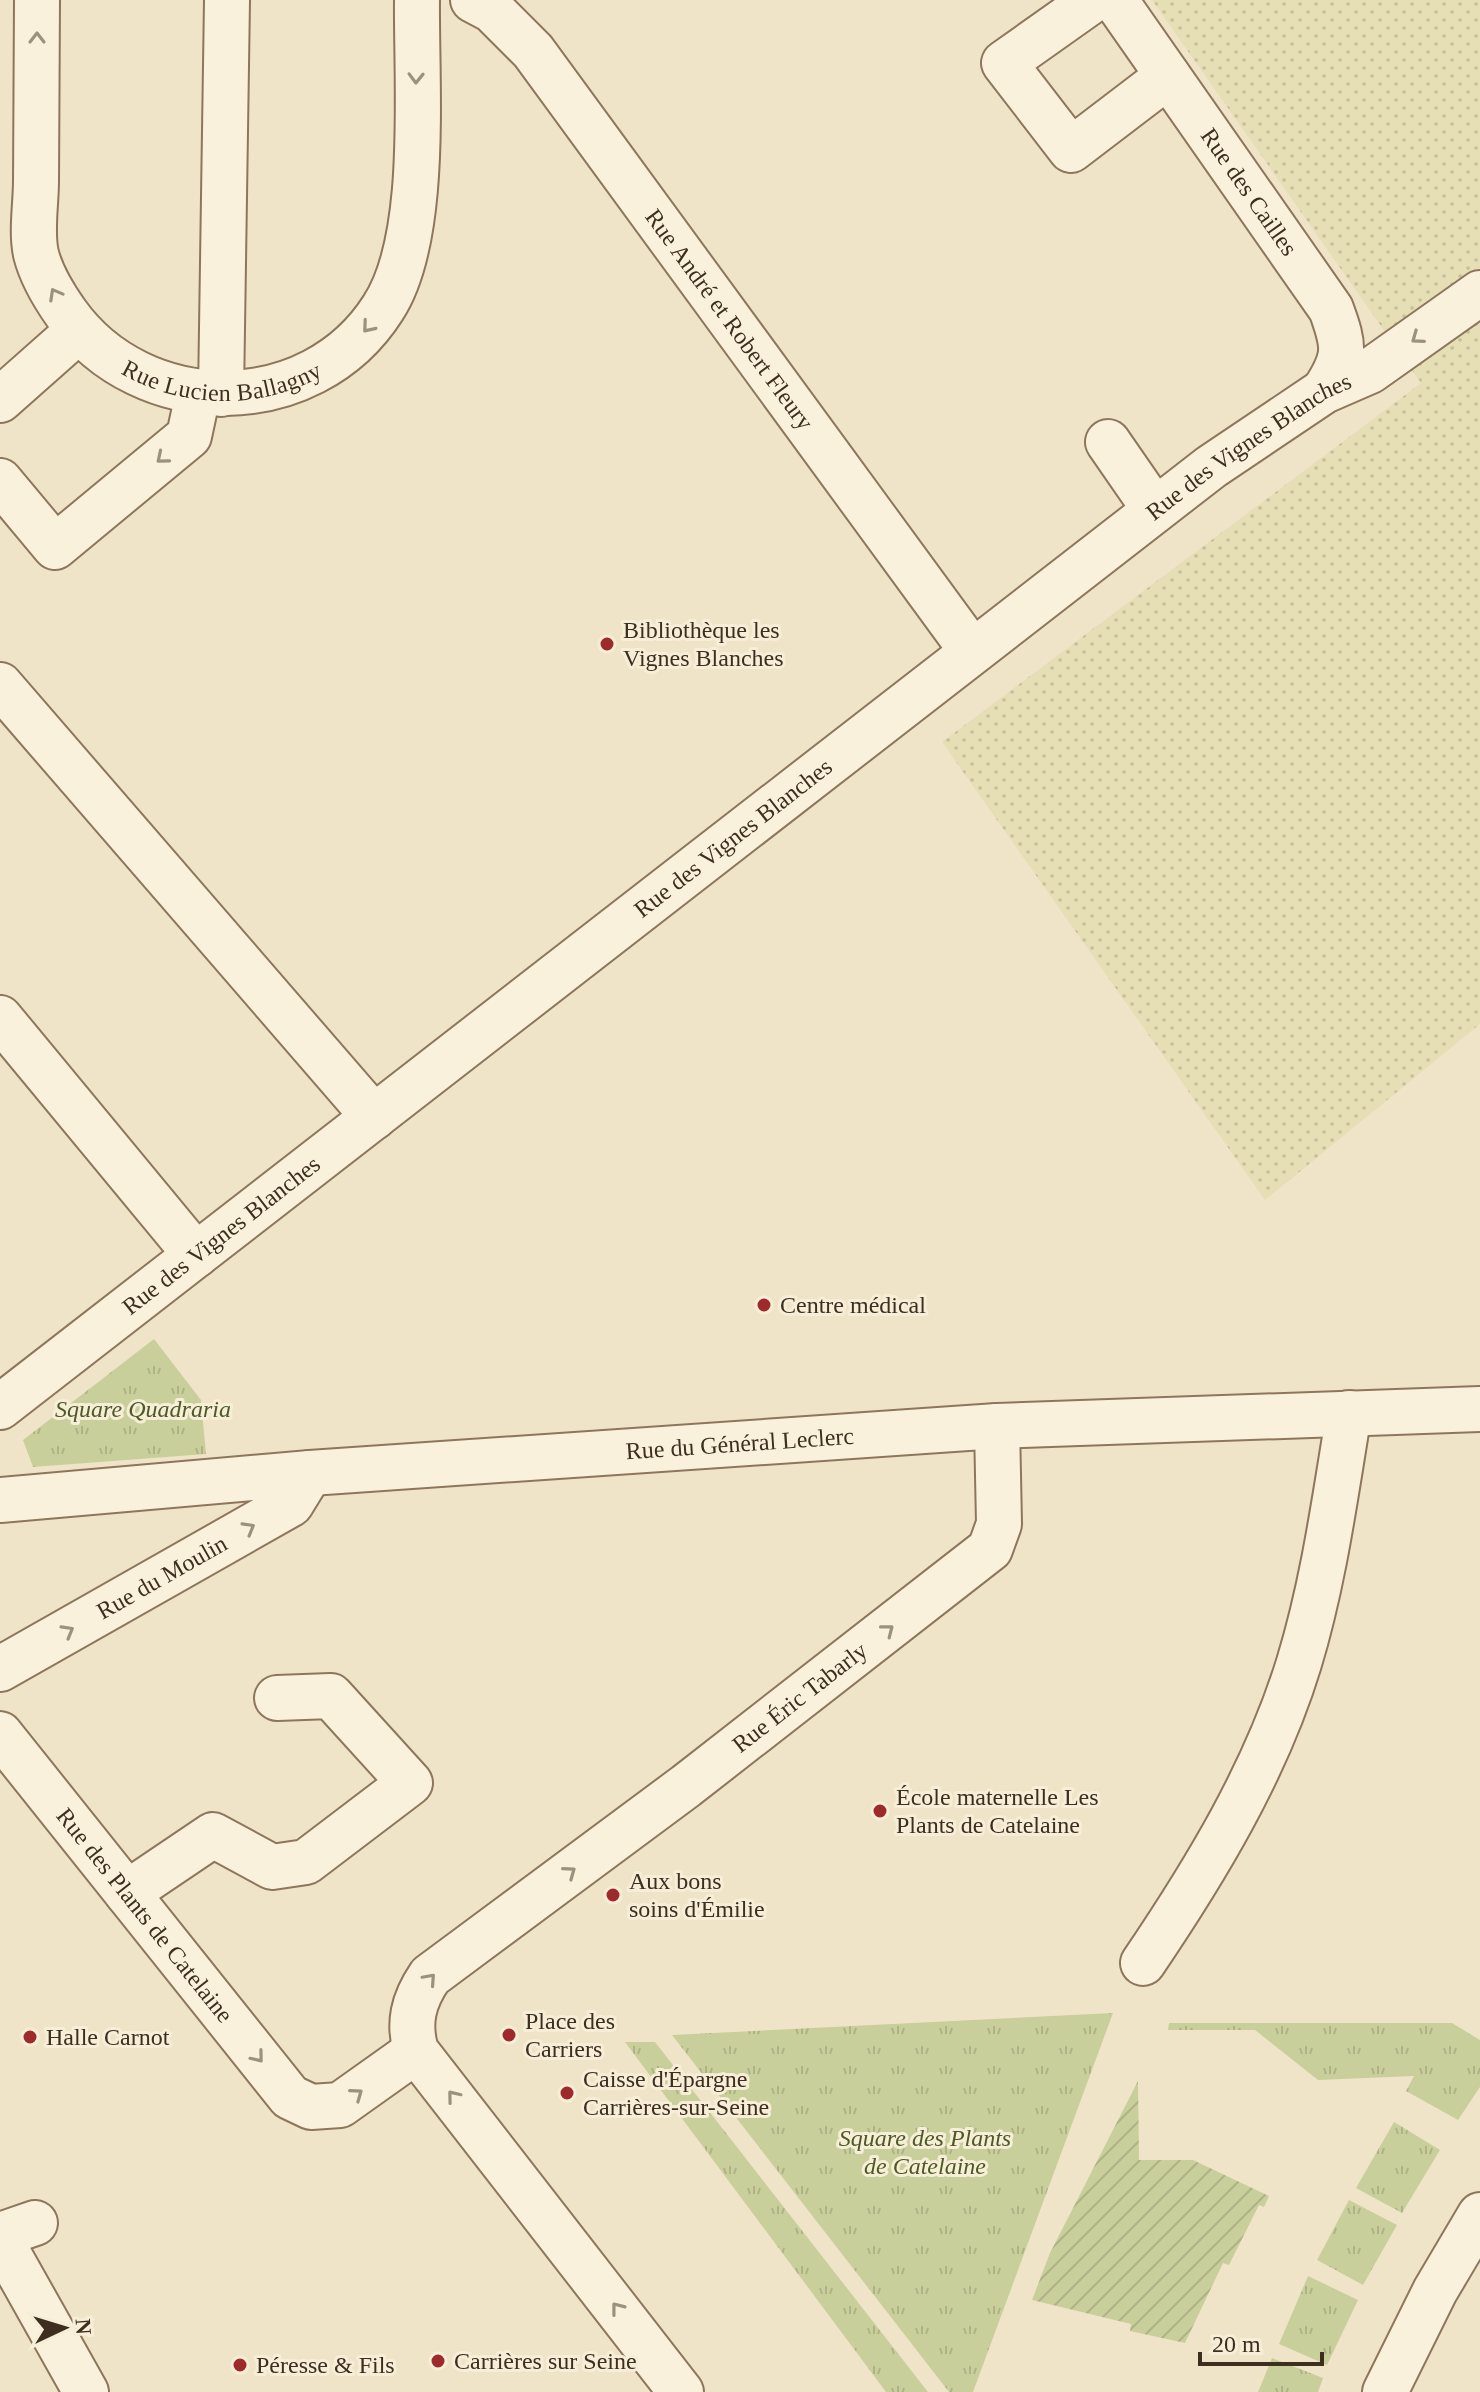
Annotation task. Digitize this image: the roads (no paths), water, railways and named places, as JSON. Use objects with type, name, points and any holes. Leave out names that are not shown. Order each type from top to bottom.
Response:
[{"type":"street","name":"Rue Lucien Ballagny","points":[[37,0],[36,253],[54,295],[79,330],[113,362],[157,384],[210,394],[283,386],[323,368],[355,342],[384,308],[402,267],[414,222],[417,0]]},
{"type":"street","points":[[0,481],[55,547],[189,436],[210,394],[227,0]]},
{"type":"street","name":"Rue André et Robert Fleury","points":[[473,0],[492,10],[533,51],[972,651]]},
{"type":"street","points":[[1093,0],[1004,63],[1071,150],[1168,76]]},
{"type":"street","name":"Rue des Cailles","points":[[1115,0],[1331,309],[1342,340],[1341,365],[1324,391]]},
{"type":"street","name":"Rue des Vignes Blanches","points":[[0,1407],[1155,510],[1324,391],[1370,371],[1480,293]]},
{"type":"street","points":[[0,400],[79,330]]},
{"type":"street","points":[[1108,442],[1155,510]]},
{"type":"street","points":[[0,685],[374,1117]]},
{"type":"street","points":[[0,1018],[196,1255]]},
{"type":"street","name":"Rue du Général Leclerc","points":[[0,1500],[310,1473],[997,1426],[1480,1409]]},
{"type":"street","points":[[1143,1963],[1223,1835],[1266,1753],[1299,1664],[1323,1571],[1349,1413]]},
{"type":"street","name":"Rue Éric Tabarly","points":[[416,2051],[412,2016],[421,1989],[430,1976],[686,1786],[990,1549],[999,1524],[997,1426]]},
{"type":"street","name":"Rue du Moulin","points":[[0,1669],[291,1504],[310,1473]]},
{"type":"street","points":[[127,1893],[213,1835],[272,1867],[306,1862],[410,1783],[331,1696],[277,1698]]},
{"type":"street","name":"Rue des Plants de Catelaine","points":[[0,1734],[290,2097],[311,2107],[340,2105],[416,2051]]},
{"type":"street","points":[[416,2051],[681,2392]]},
{"type":"street","points":[[1385,2392],[1435,2291],[1480,2215]]},
{"type":"street","points":[[10,2247],[66,2319],[86,2392]]},
{"type":"place","name":"Bibliothèque les Vignes Blanches","points":[[607,644]]},
{"type":"place","name":"Centre médical","points":[[764,1305]]},
{"type":"place","name":"École maternelle Les Plants de Catelaine","points":[[880,1811]]},
{"type":"place","name":"Aux bons soins d'Émilie","points":[[613,1895]]},
{"type":"place","name":"Place des Carriers","points":[[509,2035]]},
{"type":"place","name":"Halle Carnot","points":[[30,2037]]},
{"type":"place","name":"Caisse d'Épargne Carrières-sur-Seine","points":[[567,2093]]},
{"type":"place","name":"Carrières sur Seine","points":[[438,2361]]},
{"type":"place","name":"Péresse & Fils","points":[[240,2365]]},
{"type":"park label","name":"Square Quadraria","points":[[143,1409]]},
{"type":"park label","name":"Square des Plants de Catelaine","points":[[925,2152]]}]
